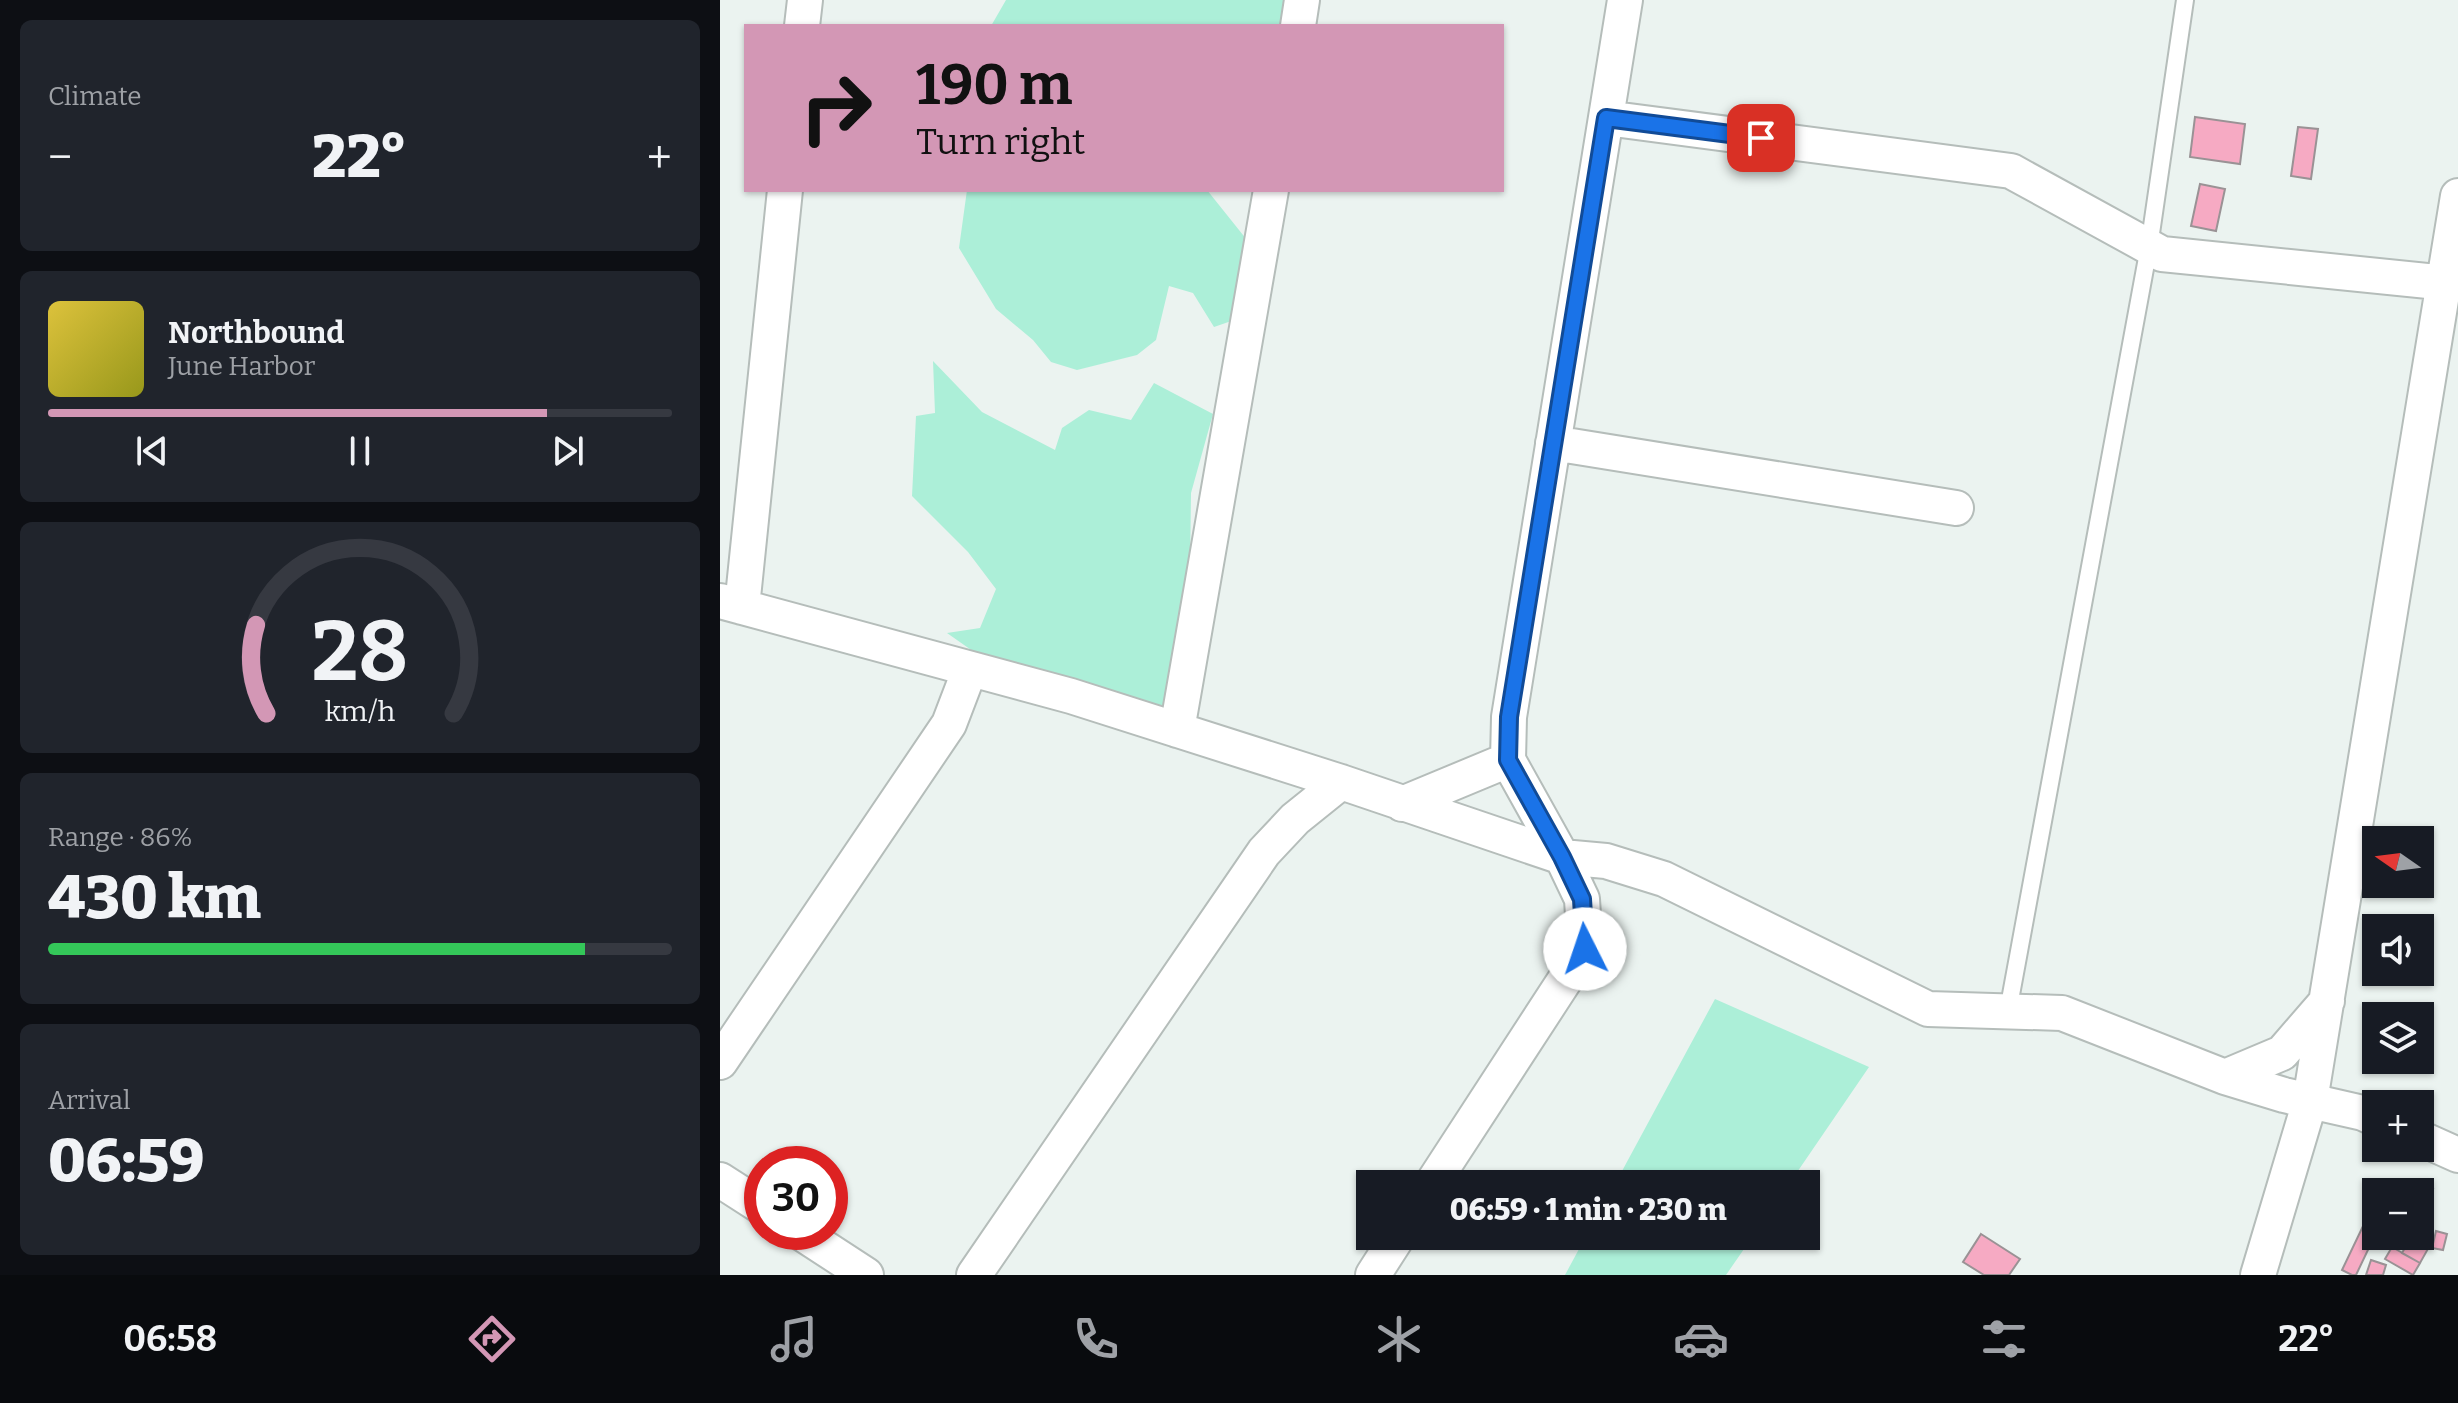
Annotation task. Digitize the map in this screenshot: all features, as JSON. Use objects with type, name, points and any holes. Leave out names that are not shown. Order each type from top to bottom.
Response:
[{"type":"street","points":[[802,24],[805,0]]},
{"type":"street","points":[[1298,24],[1302,0]]},
{"type":"street","points":[[1441,1170],[1585,949],[1582,899],[1508,760],[1509,717],[1625,0]]},
{"type":"street","points":[[1606,118],[2011,171],[2162,254],[2451,282]]},
{"type":"street","points":[[785,192],[731,604],[1071,696],[1341,782],[1562,857],[1606,861],[1664,879],[1928,1009],[2062,1013],[2225,1077],[2362,1113]]},
{"type":"street","points":[[1177,730],[1271,192]]},
{"type":"street","points":[[2258,1275],[2310,1101],[2451,282],[2458,196]]},
{"type":"street","points":[[1553,443],[1956,508]]},
{"type":"street","points":[[720,1062],[949,724],[970,669]]},
{"type":"street","points":[[1402,804],[1508,760]]},
{"type":"street","points":[[974,1275],[1264,852],[1295,819],[1341,782]]},
{"type":"street","points":[[2225,1077],[2282,1053],[2327,1001]]},
{"type":"street","points":[[2434,1144],[2458,1155]]},
{"type":"street","points":[[720,1180],[744,1195]]},
{"type":"street","points":[[828,1250],[866,1275]]},
{"type":"street","points":[[1373,1275],[1389,1250]]},
{"type":"lane","points":[[2008,1011],[2149,247],[2185,0]]},
{"type":"green space","points":[[1006,0],[1291,0],[1286,24],[992,24]]},
{"type":"green space","points":[[967,192],[1209,192],[1247,240],[1240,318],[1214,327],[1193,293],[1169,286],[1156,340],[1137,355],[1077,370],[1051,362],[1033,340],[996,309],[959,248]]},
{"type":"green space","points":[[933,361],[982,412],[1055,450],[1062,428],[1089,410],[1131,420],[1154,383],[1213,414],[1191,493],[1189,639],[1161,710],[984,659],[947,633],[980,628],[996,589],[968,552],[912,496],[916,416],[935,413]]},
{"type":"green space","points":[[1715,999],[1869,1067],[1799,1170],[1623,1170]]},
{"type":"green space","points":[[1578,1250],[1743,1250],[1726,1275],[1565,1275]]},
{"type":"building","points":[[2195,117],[2245,124],[2240,164],[2190,157]]},
{"type":"building","points":[[2298,127],[2318,129],[2311,179],[2291,176]]},
{"type":"building","points":[[2200,184],[2225,189],[2216,231],[2191,226]]},
{"type":"building","points":[[2362,1228],[2362,1250],[2368,1250],[2356,1275],[2342,1270]]},
{"type":"building","points":[[2436,1231],[2447,1234],[2443,1250],[2434,1248]]},
{"type":"building","points":[[1981,1234],[2020,1259],[2009,1275],[1984,1275],[1963,1262]]},
{"type":"building","points":[[2390,1250],[2397,1250],[2420,1263],[2413,1275],[2385,1259]]},
{"type":"building","points":[[2404,1250],[2427,1250],[2420,1263],[2402,1253]]},
{"type":"building","points":[[2371,1260],[2386,1265],[2383,1275],[2366,1275]]},
{"type":"route","points":[[1585,949],[1582,899],[1508,760],[1509,717],[1606,118],[1761,138]]}]
